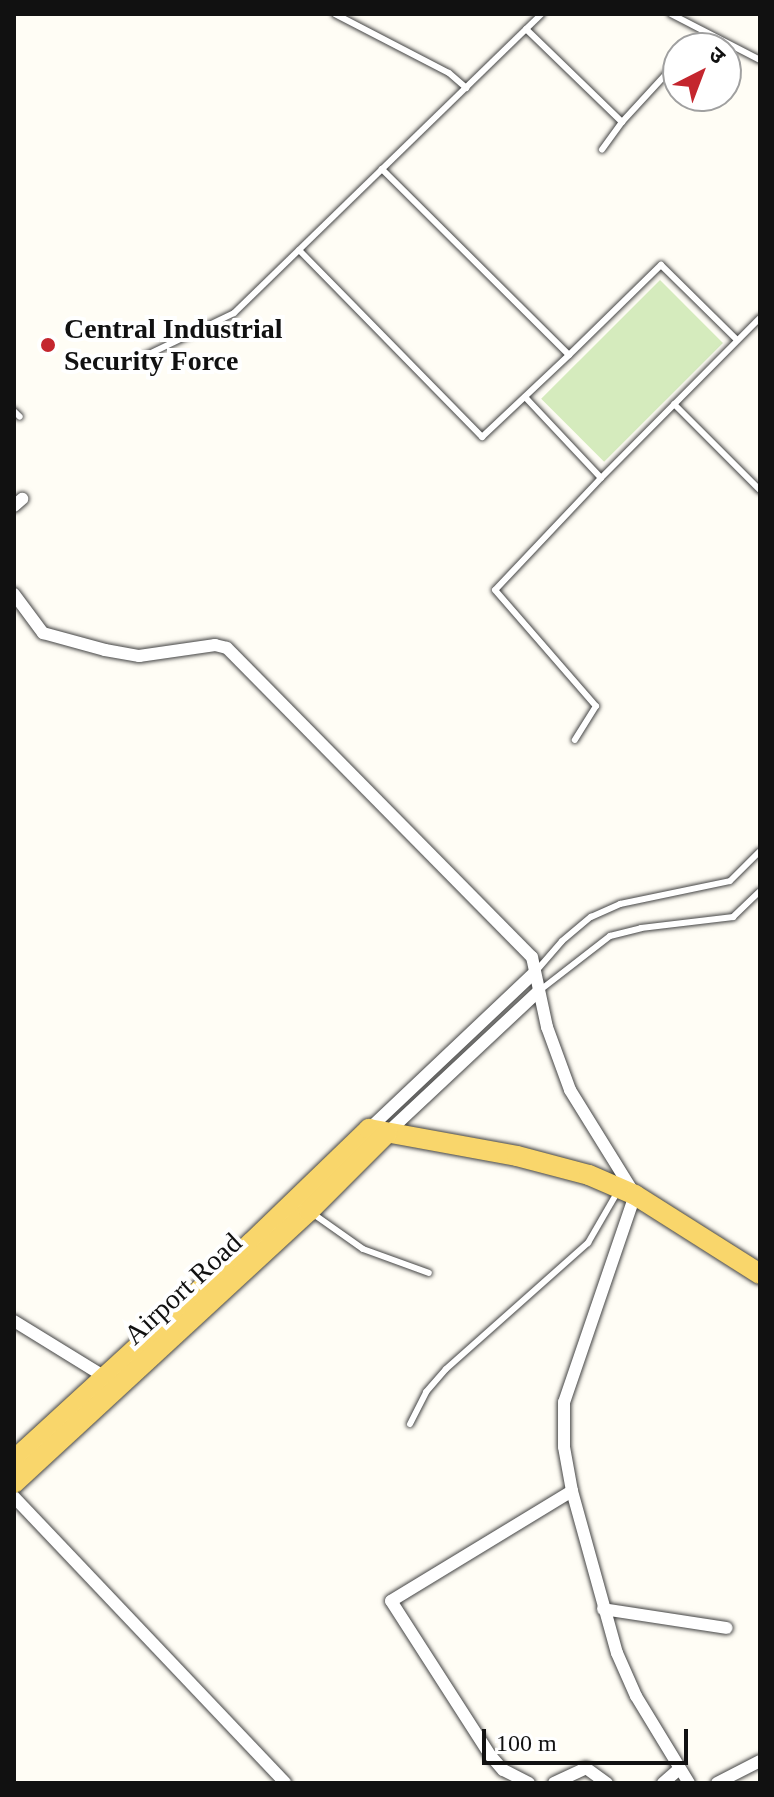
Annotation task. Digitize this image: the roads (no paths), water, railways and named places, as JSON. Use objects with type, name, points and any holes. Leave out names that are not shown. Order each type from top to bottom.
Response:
[{"type":"main road","points":[[14,1460],[378,1131],[461,1144],[561,1166],[627,1191],[760,1274]]},
{"type":"main road","name":"Airport Road","points":[[14,1483],[309,1211],[378,1131]]},
{"type":"street","points":[[14,594],[43,633],[105,650],[139,656],[215,645],[227,648],[526,949],[535,972],[547,1027],[570,1090],[627,1191],[564,1402],[564,1447],[572,1491],[603,1609],[636,1696],[659,1729],[678,1770],[689,1783]]},
{"type":"street","points":[[378,1131],[535,972]]},
{"type":"street","points":[[378,1131],[539,991]]},
{"type":"street","points":[[14,1321],[105,1377]]},
{"type":"street","points":[[529,1783],[503,1770],[490,1755],[391,1601],[572,1491]]},
{"type":"street","points":[[14,1497],[285,1783]]},
{"type":"street","points":[[603,1609],[727,1628]]},
{"type":"street","points":[[717,1783],[760,1761]]},
{"type":"street","points":[[554,1783],[586,1768],[607,1783]]},
{"type":"street","points":[[494,1783],[503,1770]]},
{"type":"street","points":[[663,1783],[678,1770]]},
{"type":"lane","points":[[335,14],[449,73],[466,88]]},
{"type":"lane","points":[[141,358],[234,313],[542,14]]},
{"type":"lane","points":[[671,14],[760,60]]},
{"type":"lane","points":[[526,29],[622,122]]},
{"type":"lane","points":[[602,150],[622,122],[662,78]]},
{"type":"lane","points":[[382,169],[569,355]]},
{"type":"lane","points":[[299,250],[482,437],[661,265],[737,340]]},
{"type":"lane","points":[[575,740],[596,706],[495,590],[760,318]]},
{"type":"lane","points":[[525,397],[601,478]]},
{"type":"lane","points":[[674,404],[760,490]]},
{"type":"lane","points":[[14,411],[20,417]]},
{"type":"lane","points":[[535,972],[562,941],[591,917],[620,904],[730,881],[760,851]]},
{"type":"lane","points":[[539,991],[610,936],[641,928],[733,917],[760,891]]},
{"type":"lane","points":[[410,1424],[426,1392],[446,1369],[588,1243],[627,1191]]},
{"type":"lane","points":[[309,1211],[363,1249],[429,1273]]},
{"type":"place","name":"Central Industrial Security Force","points":[[48,345]]}]
